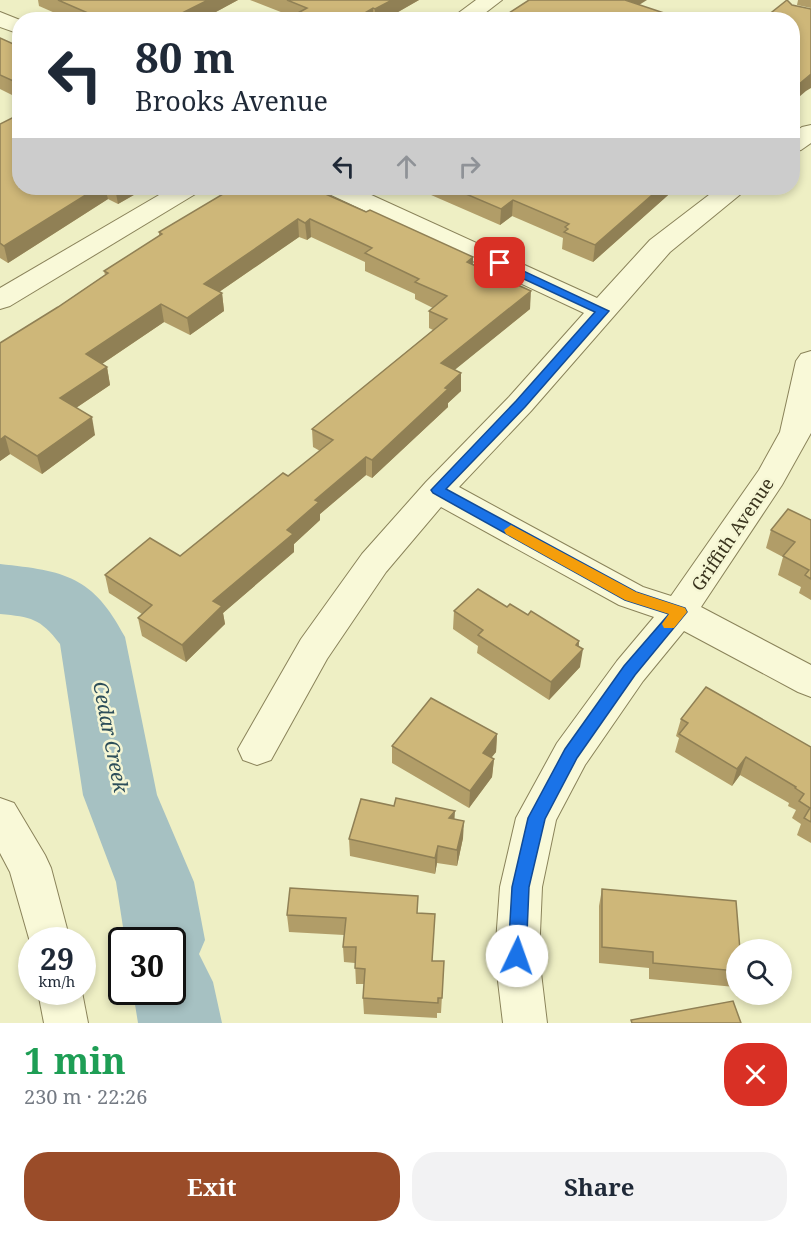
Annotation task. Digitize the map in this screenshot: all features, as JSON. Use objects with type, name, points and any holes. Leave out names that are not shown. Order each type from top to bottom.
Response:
[{"type":"street","points":[[472,12],[491,0]]},
{"type":"street","points":[[0,300],[176,195]]},
{"type":"street","points":[[351,195],[603,311]]},
{"type":"street","points":[[257,748],[314,649],[374,563],[437,490],[520,404],[634,273],[660,246],[725,195]]},
{"type":"street","name":"Griffith Avenue","points":[[525,1023],[517,956],[520,899],[537,818],[571,754],[630,671],[679,612],[771,477],[804,435],[811,361]]},
{"type":"street","points":[[437,490],[631,596],[679,612],[811,682]]},
{"type":"street","points":[[0,815],[30,867],[46,927]]},
{"type":"street","points":[[63,1005],[66,1023]]},
{"type":"building","points":[[58,0],[208,0],[184,12],[86,12]]},
{"type":"building","points":[[287,0],[392,0],[366,12],[300,12],[307,8]]},
{"type":"building","points":[[529,0],[625,0],[661,12],[510,12]]},
{"type":"building","points":[[787,0],[792,5],[811,9],[811,74],[800,83],[800,12],[772,12]]},
{"type":"building","points":[[0,38],[12,43],[12,80],[0,75]]},
{"type":"building","points":[[12,118],[12,195],[86,195],[4,246],[0,243],[0,124]]},
{"type":"building","points":[[221,195],[328,195],[366,212],[370,210],[473,257],[467,262],[531,291],[441,363],[461,373],[445,388],[448,389],[372,460],[366,457],[315,500],[319,502],[287,530],[293,534],[213,601],[222,606],[182,645],[138,618],[152,605],[105,575],[150,538],[180,556],[283,473],[288,476],[333,440],[312,429],[447,319],[429,311],[447,296],[415,282],[419,279],[365,253],[372,248],[310,219],[305,223],[298,219],[204,284],[222,293],[187,318],[161,304],[86,354],[107,367],[60,398],[92,417],[37,456],[5,436],[0,440],[0,343],[108,273],[104,271],[162,234],[159,232]]},
{"type":"building","points":[[468,195],[652,195],[595,245],[564,232],[568,229],[565,227],[569,224],[513,200],[501,209]]},
{"type":"building","points":[[788,509],[811,520],[811,579],[805,575],[809,570],[783,556],[795,542],[771,530]]},
{"type":"building","points":[[478,589],[507,607],[510,604],[528,615],[531,611],[579,641],[576,645],[583,649],[551,682],[478,635],[483,630],[454,611]]},
{"type":"building","points":[[706,687],[811,747],[811,822],[804,818],[810,808],[799,801],[804,794],[796,787],[746,757],[737,769],[679,734],[688,723],[681,719]]},
{"type":"building","points":[[431,698],[497,734],[483,753],[494,759],[470,791],[392,746]]},
{"type":"building","points":[[396,798],[455,811],[449,818],[464,821],[457,850],[438,846],[435,858],[349,839],[361,799],[394,806]]},
{"type":"building","points":[[290,888],[418,896],[417,913],[435,914],[432,961],[444,961],[442,998],[438,998],[438,1003],[363,998],[365,969],[355,968],[356,947],[343,947],[346,918],[287,915]]},
{"type":"building","points":[[602,889],[736,901],[739,939],[726,939],[726,970],[653,963],[653,952],[602,947]]},
{"type":"building","points":[[726,1002],[726,1005],[734,1005],[741,1023],[632,1023],[631,1020]]},
{"type":"waterway","name":"Cedar Creek","points":[[0,589],[48,594],[71,610],[92,637],[120,795],[155,882],[163,927]]},
{"type":"waterway","name":"Cedar Creek","points":[[176,1005],[180,1023]]},
{"type":"slow traffic","points":[[511,530],[631,596],[679,612],[669,624]]},
{"type":"route","points":[[500,263],[603,311],[520,404],[437,490],[631,596],[679,612],[630,671],[571,754],[537,818],[521,887],[517,956]]}]
